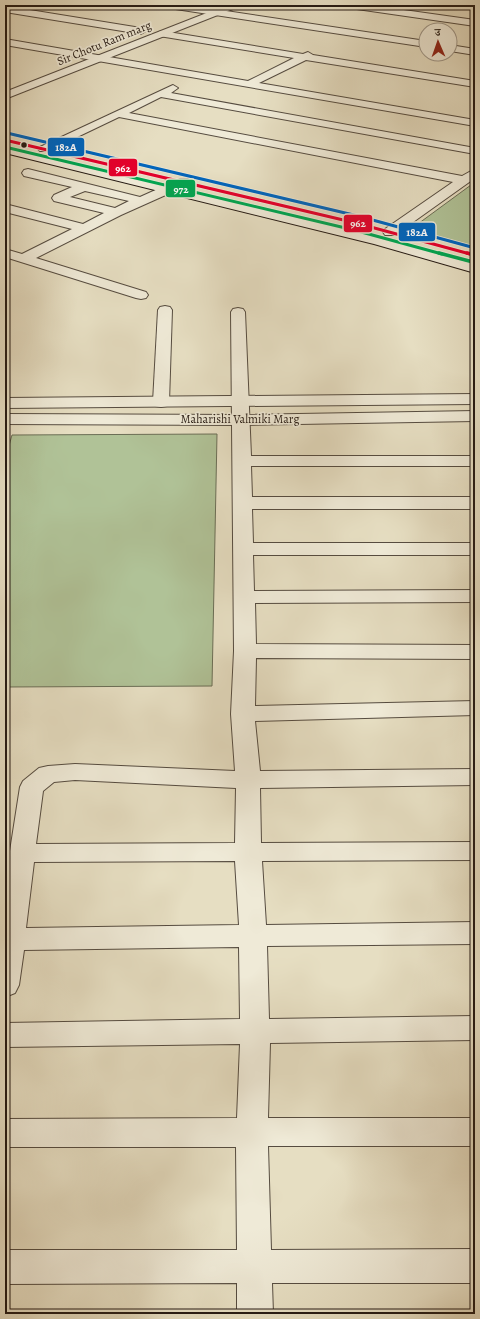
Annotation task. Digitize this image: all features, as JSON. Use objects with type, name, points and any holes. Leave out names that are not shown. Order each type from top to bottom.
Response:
[{"type":"street","points":[[169,5],[418,43]]},
{"type":"street","points":[[176,17],[209,5]]},
{"type":"street","name":"Sir Chotu Ram marg","points":[[5,96],[235,5]]},
{"type":"street","points":[[350,5],[475,23]]},
{"type":"street","name":"Sir Chotu Ram marg","points":[[5,9],[144,29],[120,39]]},
{"type":"street","points":[[339,40],[352,33]]},
{"type":"street","points":[[162,34],[475,84]]},
{"type":"street","points":[[458,45],[468,41]]},
{"type":"street","points":[[5,42],[475,123]]},
{"type":"street","name":"Sir Chotu Ram marg","points":[[64,60],[100,47]]},
{"type":"street","points":[[458,49],[475,52]]},
{"type":"street","points":[[249,84],[318,50]]},
{"type":"street","points":[[44,149],[200,76]]},
{"type":"street","points":[[160,94],[475,151]]},
{"type":"street","points":[[118,114],[463,180]]},
{"type":"street","points":[[5,140],[356,222],[475,255]]},
{"type":"street","points":[[5,150],[378,242],[475,269]]},
{"type":"street","points":[[390,232],[475,172]]},
{"type":"street","points":[[28,173],[143,201]]},
{"type":"street","points":[[23,259],[116,212],[184,182]]},
{"type":"street","points":[[83,187],[58,198],[116,212]]},
{"type":"street","points":[[5,208],[84,228]]},
{"type":"street","points":[[5,254],[141,295]]},
{"type":"street","points":[[161,402],[165,310]]},
{"type":"street","points":[[238,312],[245,651],[243,714],[248,780],[248,852],[253,936],[255,1031],[252,1132],[255,1314]]},
{"type":"street","name":"Maharishi Valmiki Marg","points":[[5,420],[91,420],[475,399]]},
{"type":"street","points":[[91,420],[94,402]]},
{"type":"street","name":"Maharishi Valmiki Marg","points":[[5,403],[161,402],[241,411],[475,416]]},
{"type":"street","points":[[242,461],[475,462]]},
{"type":"street","points":[[242,503],[475,503]]},
{"type":"street","points":[[243,549],[475,549]]},
{"type":"street","points":[[244,597],[475,596]]},
{"type":"street","points":[[245,651],[475,652]]},
{"type":"street","points":[[243,714],[475,708]]},
{"type":"street","points":[[5,985],[29,800],[32,787],[48,774],[75,772],[248,780],[475,777]]},
{"type":"street","points":[[23,853],[475,851]]},
{"type":"street","points":[[11,939],[475,933]]},
{"type":"street","points":[[5,1035],[475,1028]]},
{"type":"street","points":[[5,1133],[475,1132]]},
{"type":"street","points":[[5,1267],[475,1266]]},
{"type":"green space","points":[[475,182],[475,247],[411,229]]},
{"type":"green space","points":[[217,434],[212,686],[5,687],[5,460],[12,435]]},
{"type":"transit line","name":"182A","points":[[7,133],[358,216],[475,248]]},
{"type":"transit line","name":"962","points":[[5,140],[356,223],[475,255]]},
{"type":"transit line","name":"972","points":[[5,147],[354,230],[473,262]]}]
